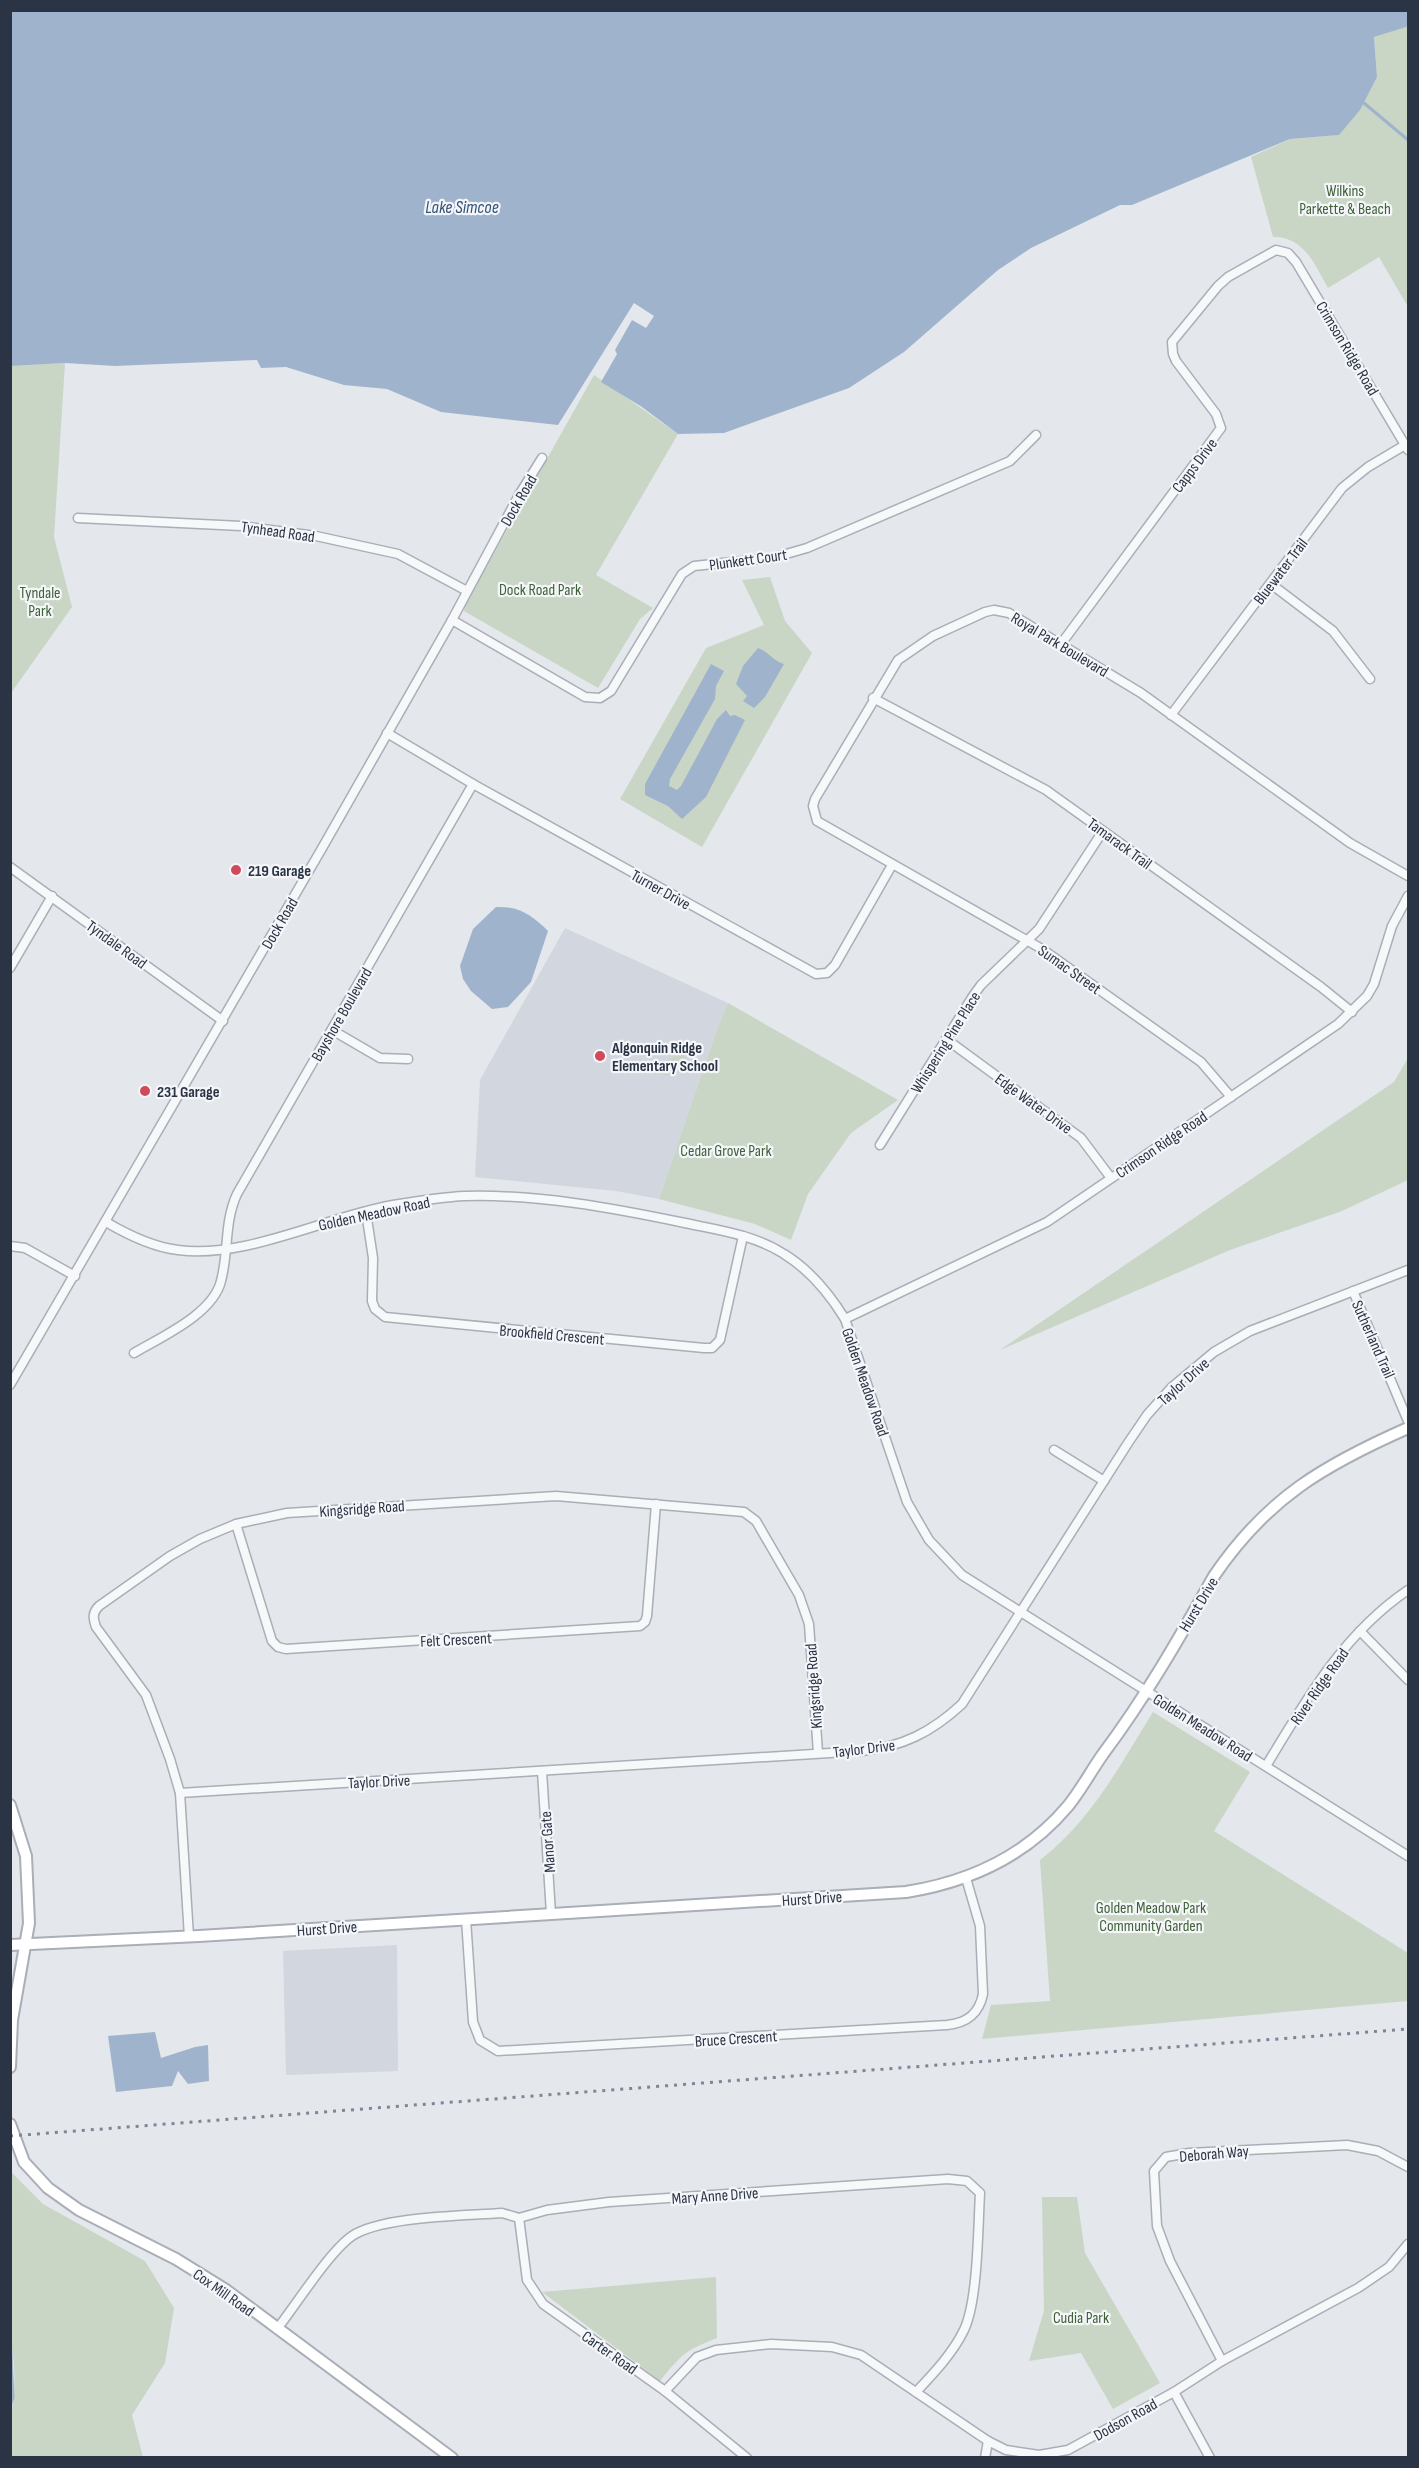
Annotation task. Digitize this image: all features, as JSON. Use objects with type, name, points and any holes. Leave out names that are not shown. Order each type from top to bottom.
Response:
[{"type":"street","name":"Crimson Ridge Road","points":[[1282,250],[1292,256],[1296,262],[1407,448]]},
{"type":"street","name":"Capps Drive","points":[[1061,644],[1221,428],[1216,414],[1176,362],[1172,342],[1223,281],[1271,252],[1282,250]]},
{"type":"street","name":"Plunkett Court","points":[[452,620],[585,697],[600,698],[611,692],[682,574],[688,568],[772,558],[807,549],[1010,461],[1036,435]]},
{"type":"street","name":"Bluewater Trail","points":[[1171,715],[1349,480],[1407,448]]},
{"type":"street","name":"Dock Road","points":[[10,1385],[223,1021],[542,458]]},
{"type":"street","name":"Tynhead Road","points":[[78,518],[241,526],[316,536],[398,554],[467,591]]},
{"type":"street","points":[[1271,584],[1332,631],[1370,679]]},
{"type":"street","name":"Royal Park Boulevard","points":[[892,865],[823,826],[818,821],[813,807],[873,698],[898,660],[933,636],[994,610],[1009,613],[1123,682],[1350,843],[1408,876]]},
{"type":"street","name":"Tamarack Trail","points":[[873,698],[1036,784],[1321,987],[1352,1012]]},
{"type":"street","name":"Turner Drive","points":[[387,733],[816,974],[827,973],[835,966],[892,865]]},
{"type":"street","name":"Bayshore Boulevard","points":[[134,1353],[173,1330],[203,1309],[212,1299],[222,1279],[229,1215],[237,1194],[473,783]]},
{"type":"street","name":"Whispering Pine Place","points":[[880,1145],[981,985],[1039,929],[1103,831]]},
{"type":"street","name":"Sumac Street","points":[[892,865],[1027,940],[1063,963],[1201,1062],[1231,1097]]},
{"type":"street","name":"Tyndale Road","points":[[10,867],[223,1021]]},
{"type":"street","points":[[10,968],[52,896]]},
{"type":"street","name":"Crimson Ridge Road","points":[[845,1319],[1030,1232],[1231,1097],[1352,1012],[1374,984],[1392,926],[1408,896]]},
{"type":"street","points":[[332,1030],[380,1058],[408,1059]]},
{"type":"street","name":"Edge Water Drive","points":[[946,1039],[1071,1130],[1086,1144],[1112,1178]]},
{"type":"street","name":"Golden Meadow Road","points":[[106,1222],[140,1239],[166,1248],[225,1251],[391,1206],[450,1197],[496,1196],[611,1208],[742,1236],[783,1253],[804,1269],[826,1291],[845,1319],[902,1489],[922,1528],[936,1548],[962,1575],[1408,1856]]},
{"type":"street","name":"Brookfield Crescent","points":[[366,1212],[373,1258],[372,1301],[375,1309],[385,1317],[704,1348],[712,1348],[720,1340],[742,1236]]},
{"type":"street","points":[[10,1246],[25,1248],[75,1276]]},
{"type":"street","name":"Taylor Drive","points":[[180,1793],[818,1753],[891,1747],[906,1742],[938,1726],[962,1704],[971,1692],[1147,1415],[1172,1387],[1214,1352],[1267,1323],[1408,1270]]},
{"type":"street","name":"Sutherland Trail","points":[[1353,1292],[1408,1421]]},
{"type":"street","name":"Hurst Drive","points":[[10,1945],[189,1937],[906,1892],[966,1878],[1021,1848],[1059,1816],[1078,1792],[1145,1692],[1229,1555],[1262,1517],[1290,1492],[1322,1470],[1408,1428]]},
{"type":"street","points":[[1054,1450],[1104,1481]]},
{"type":"street","name":"Kingsridge Road","points":[[189,1937],[180,1793],[146,1695],[96,1627],[93,1618],[94,1611],[170,1556],[200,1539],[236,1524],[287,1513],[556,1496],[744,1512],[756,1521],[799,1594],[809,1624],[818,1753]]},
{"type":"street","name":"Felt Crescent","points":[[236,1524],[272,1641],[278,1647],[286,1649],[640,1626],[647,1616],[656,1504]]},
{"type":"street","name":"River Ridge Road","points":[[1266,1766],[1323,1674],[1360,1630],[1408,1590]]},
{"type":"street","points":[[1360,1630],[1408,1680]]},
{"type":"street","name":"Manor Gate","points":[[542,1771],[551,1914]]},
{"type":"street","points":[[10,1805],[26,1856],[29,1923],[12,2020],[10,2067]]},
{"type":"street","name":"Bruce Crescent","points":[[466,1919],[472,2022],[480,2040],[498,2051],[947,2025],[957,2024],[971,2018],[981,2003],[983,1994],[980,1926],[966,1878]]},
{"type":"street","name":"Cox Mill Road","points":[[10,2124],[24,2162],[48,2188],[79,2210],[196,2271],[226,2290],[452,2457]]},
{"type":"street","name":"Deborah Way","points":[[1222,2361],[1170,2261],[1156,2226],[1154,2170],[1166,2157],[1189,2153],[1347,2145],[1378,2151],[1408,2167]]},
{"type":"street","name":"Mary Anne Drive","points":[[277,2329],[334,2254],[353,2235],[385,2222],[502,2213],[519,2218],[548,2210],[609,2202],[948,2179],[968,2181],[981,2193],[972,2303],[964,2330],[934,2373],[916,2392]]},
{"type":"street","name":"Carter Road","points":[[519,2218],[527,2280],[543,2304],[665,2391],[747,2457]]},
{"type":"street","name":"Dodson Road","points":[[665,2391],[697,2357],[716,2350],[771,2344],[832,2347],[861,2355],[1006,2450],[1039,2455],[1068,2450],[1174,2392],[1222,2361],[1359,2288],[1389,2267],[1408,2244]]},
{"type":"street","points":[[1174,2392],[1210,2457]]},
{"type":"street","points":[[985,2457],[988,2440]]},
{"type":"shaded area","name":"Algonquin Ridge Elementary School","points":[[565,928],[728,1003],[659,1199],[616,1191],[475,1177],[480,1080]]},
{"type":"shaded area","points":[[397,1945],[398,2071],[286,2075],[283,1951]]},
{"type":"green space","name":"Wilkins Parkette & Beach","points":[[1408,25],[1408,307],[1379,257],[1328,288],[1313,261],[1301,247],[1293,241],[1273,237],[1251,157],[1290,139],[1339,135],[1377,77],[1374,37]]},
{"type":"green space","name":"Tyndale Park","points":[[65,363],[54,537],[72,607],[11,693],[11,366]]},
{"type":"green space","name":"Dock Road Park","points":[[594,375],[678,434],[596,575],[653,608],[640,619],[598,688],[464,611],[465,605]]},
{"type":"green space","points":[[770,577],[785,621],[812,653],[702,847],[620,799],[706,648],[764,625],[742,580]]},
{"type":"green space","name":"Cedar Grove Park","points":[[728,1003],[898,1100],[851,1133],[808,1194],[791,1240],[755,1224],[659,1199]]},
{"type":"green space","points":[[684,1052],[688,1064],[684,1071],[665,1076],[659,1073],[656,1065]]},
{"type":"green space","points":[[1408,1058],[1408,1180],[1342,1211],[1230,1250],[1000,1350],[1394,1082]]},
{"type":"green space","name":"Golden Meadow Park Community Garden","points":[[1153,1712],[1250,1772],[1214,1831],[1408,1953],[1408,2001],[982,2039],[991,2005],[1050,2001],[1040,1860],[1075,1828],[1089,1810],[1116,1772]]},
{"type":"green space","points":[[11,2172],[43,2204],[145,2261],[174,2308],[165,2363],[132,2415],[143,2457],[11,2457],[10,2405],[14,2377],[9,2308]]},
{"type":"green space","name":"Cudia Park","points":[[1042,2197],[1077,2197],[1085,2253],[1160,2383],[1113,2409],[1081,2353],[1029,2361],[1044,2311]]},
{"type":"green space","points":[[716,2277],[717,2338],[684,2354],[660,2381],[542,2292]]},
{"type":"water","name":"Lake Simcoe","points":[[1408,10],[1406,27],[1374,37],[1377,77],[1360,110],[1339,135],[1290,139],[1132,205],[1120,205],[1031,248],[998,270],[904,352],[849,388],[724,433],[678,434],[642,407],[601,382],[632,320],[646,328],[654,316],[634,303],[558,425],[441,412],[387,389],[344,385],[286,367],[261,368],[257,360],[115,366],[65,363],[11,366],[11,11]]},
{"type":"water","points":[[758,648],[784,664],[765,697],[754,708],[743,701],[747,696],[736,684],[743,666]]},
{"type":"water","points":[[711,664],[724,671],[716,686],[715,699],[670,779],[669,786],[677,790],[681,786],[717,719],[726,710],[730,716],[735,715],[745,720],[706,797],[682,819],[668,806],[645,795],[645,784]]},
{"type":"water","points":[[496,907],[512,908],[525,913],[548,931],[531,982],[508,1007],[492,1009],[471,991],[463,979],[460,966],[473,929]]},
{"type":"water","points":[[155,2032],[161,2058],[208,2045],[209,2081],[188,2084],[178,2071],[172,2086],[116,2092],[108,2036]]},
{"type":"waterway","points":[[1364,103],[1408,140]]},
{"type":"waterway","points":[[10,2331],[13,2398],[10,2405]]},
{"type":"railway","points":[[10,2136],[1408,2029]]},
{"type":"place","name":"219 Garage","points":[[236,870]]},
{"type":"place","name":"Algonquin Ridge Elementary School","points":[[600,1056]]},
{"type":"place","name":"231 Garage","points":[[145,1091]]}]
